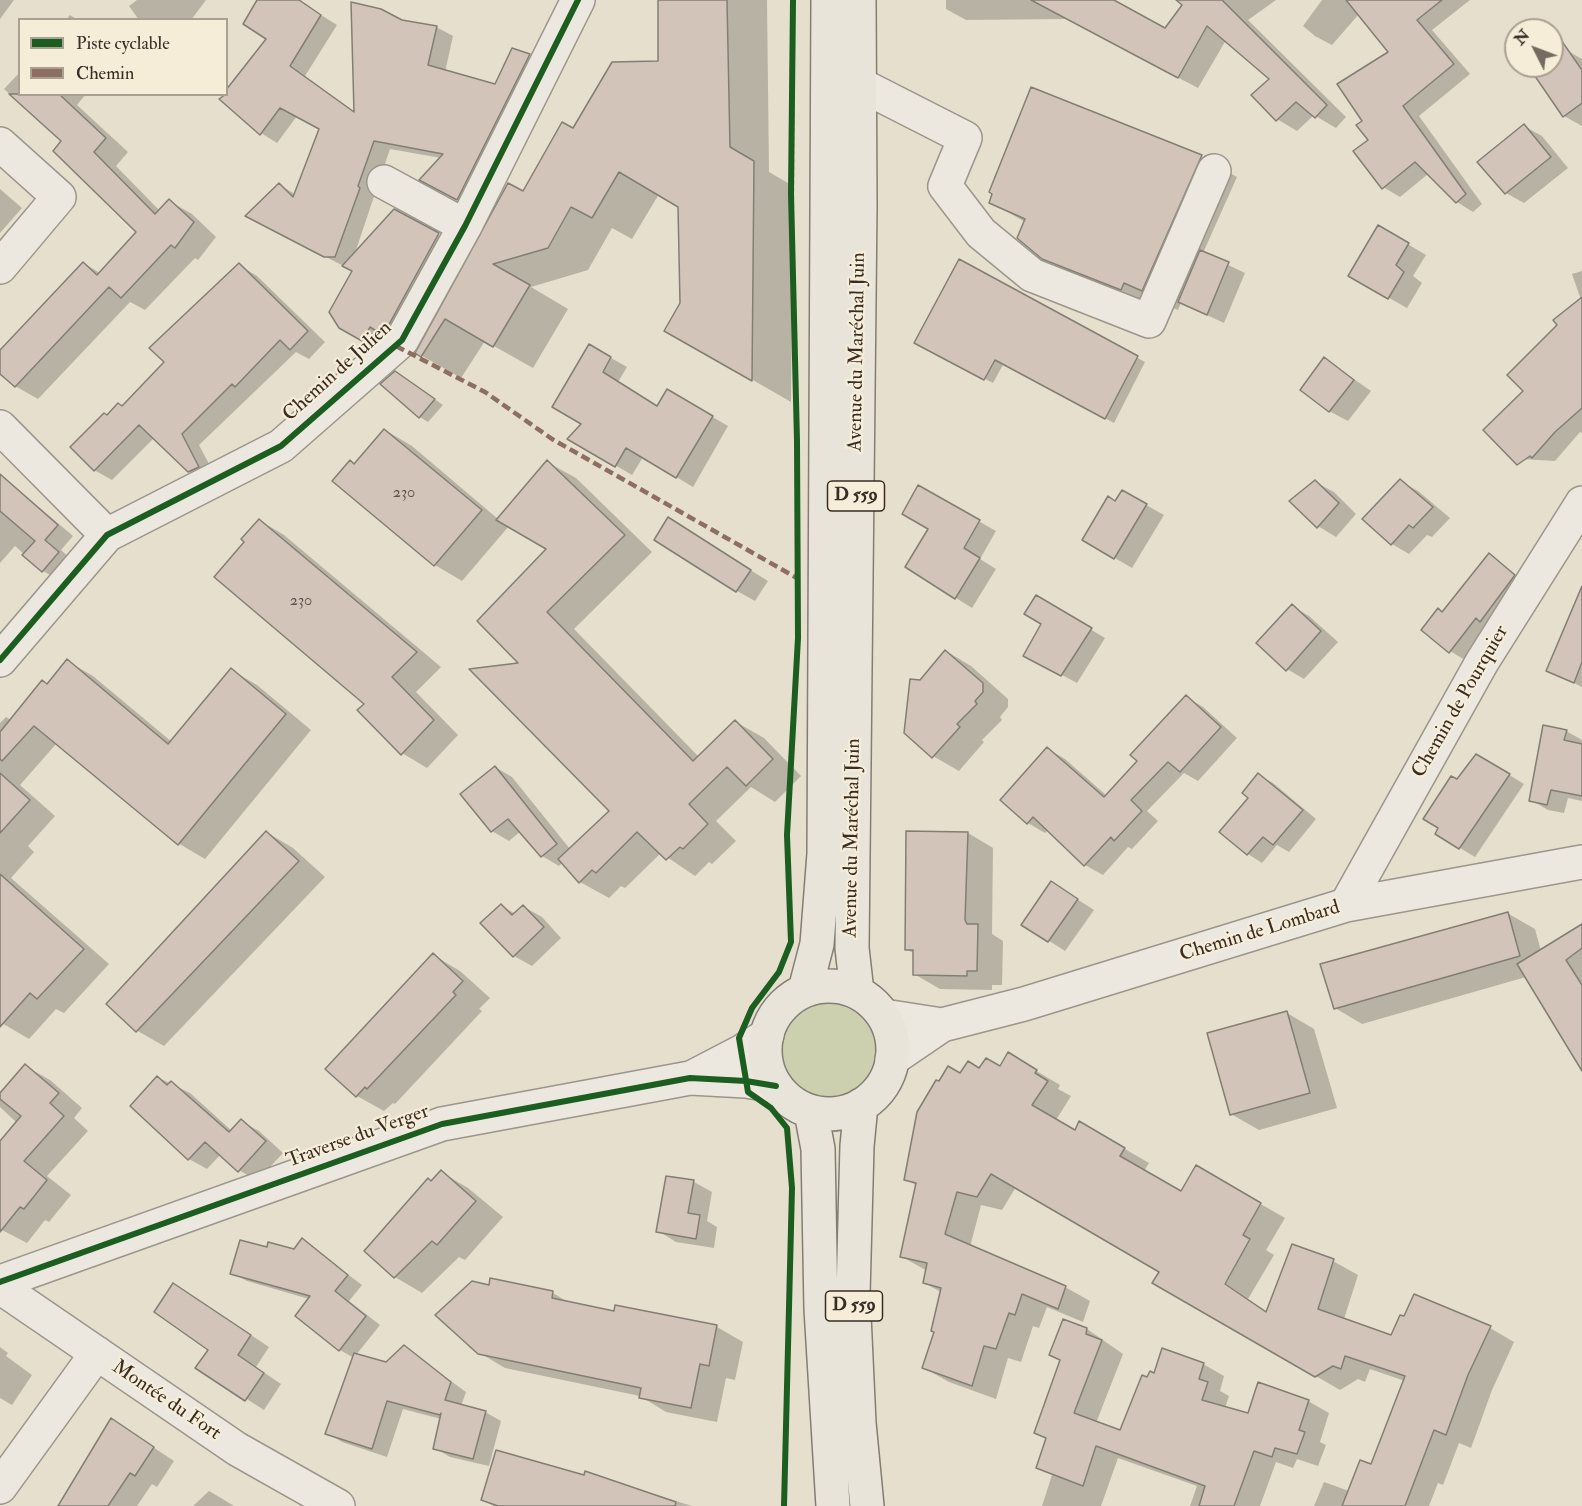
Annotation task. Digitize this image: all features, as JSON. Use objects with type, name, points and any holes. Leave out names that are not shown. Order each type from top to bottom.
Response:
[{"type":"main road","name":"Avenue du Maréchal Juin","points":[[792,981],[817,944],[824,854],[828,0]]},
{"type":"main road","name":"Avenue du Maréchal Juin","points":[[857,992],[852,948],[860,206],[859,0]]},
{"type":"main road","points":[[792,981],[840,987],[857,992],[872,1002],[884,1016],[893,1044],[887,1077],[876,1093],[861,1105],[845,1112],[828,1114],[811,1112],[791,1101],[776,1086],[766,1062],[759,1022],[774,1016],[788,1001],[792,981]]},
{"type":"main road","name":"D 559","points":[[861,1105],[857,1146],[853,1294],[859,1423],[867,1506]]},
{"type":"main road","name":"D 559","points":[[811,1112],[818,1149],[821,1309],[833,1506]]},
{"type":"street","name":"Chemin de Julien","points":[[0,660],[107,535],[281,446],[402,340],[465,226],[572,14]]},
{"type":"street","points":[[859,84],[964,138],[945,186],[981,233],[1032,275],[1149,321],[1214,171]]},
{"type":"street","points":[[0,144],[59,197],[0,267]]},
{"type":"street","points":[[384,182],[465,226]]},
{"type":"street","points":[[0,427],[107,535]]},
{"type":"street","name":"Chemin de Pourquier","points":[[1346,905],[1482,662],[1582,503]]},
{"type":"street","name":"Chemin de Lombard","points":[[892,1059],[942,1024],[1024,1004],[1346,905],[1582,862]]},
{"type":"street","name":"Chemin de Lombard","points":[[884,1016],[942,1024]]},
{"type":"street","name":"Traverse du Verger","points":[[690,1078],[741,1052],[759,1022]]},
{"type":"street","name":"Traverse du Verger","points":[[0,1284],[442,1124],[690,1078],[746,1081],[776,1086]]},
{"type":"street","name":"Montée du Fort","points":[[0,1284],[237,1449],[338,1506]]},
{"type":"street","points":[[0,1487],[97,1353]]},
{"type":"path","points":[[792,253],[793,0]]},
{"type":"path","points":[[789,882],[787,835],[790,777]]},
{"type":"path","points":[[759,1022],[792,981]]},
{"type":"green space","points":[[829,986],[853,991],[874,1005],[888,1026],[893,1050],[888,1074],[874,1095],[853,1109],[829,1114],[805,1109],[784,1095],[770,1074],[765,1050],[770,1026],[784,1005],[805,991]]},
{"type":"building","points":[[257,0],[299,0],[321,15],[290,66],[354,112],[351,2],[381,9],[402,20],[437,26],[428,65],[495,84],[512,48],[530,54],[457,200],[419,180],[443,154],[374,141],[335,257],[324,257],[245,216],[279,183],[293,197],[319,129],[280,108],[260,135],[219,99],[228,96],[228,87],[266,39],[243,24]]},
{"type":"building","points":[[658,0],[727,0],[730,147],[754,161],[752,381],[664,331],[680,303],[678,207],[619,172],[592,218],[571,207],[548,248],[493,264],[530,285],[493,347],[445,319],[421,357],[415,353],[508,183],[523,191],[562,122],[573,128],[612,62],[658,61]]},
{"type":"building","points":[[1031,0],[1114,0],[1165,28],[1182,5],[1176,0],[1222,0],[1327,105],[1315,118],[1296,102],[1276,121],[1251,95],[1269,79],[1207,26],[1178,78]]},
{"type":"building","points":[[1346,0],[1442,0],[1417,20],[1454,64],[1403,106],[1466,194],[1456,203],[1415,162],[1382,189],[1353,151],[1368,140],[1356,125],[1362,121],[1337,84],[1388,52]]},
{"type":"building","points":[[1564,44],[1582,70],[1582,103],[1563,117],[1536,78],[1564,78]]},
{"type":"building","points":[[1031,87],[1202,155],[1142,291],[1124,283],[1121,290],[1042,259],[1017,238],[1025,219],[989,203],[992,194],[989,192]]},
{"type":"building","points":[[9,94],[61,96],[106,138],[94,152],[155,214],[169,199],[194,222],[175,248],[171,245],[121,298],[109,287],[15,387],[0,374],[0,350],[83,262],[97,275],[136,232],[53,151],[61,141]]},
{"type":"building","points":[[1524,124],[1551,157],[1505,194],[1477,162]]},
{"type":"building","points":[[394,209],[439,233],[387,328],[381,334],[370,327],[362,341],[339,328],[329,312],[352,271],[342,266]]},
{"type":"building","points":[[1378,225],[1409,243],[1396,265],[1404,272],[1388,299],[1348,276]]},
{"type":"building","points":[[1200,250],[1229,262],[1207,315],[1178,302]]},
{"type":"building","points":[[959,259],[1138,356],[1105,419],[995,360],[984,380],[914,343]]},
{"type":"building","points":[[239,263],[308,331],[290,350],[280,340],[235,387],[232,384],[182,434],[199,467],[188,472],[139,425],[94,471],[70,447],[104,413],[107,415],[118,403],[122,406],[164,362],[149,348]]},
{"type":"building","points":[[1582,297],[1582,408],[1555,432],[1532,458],[1530,456],[1517,465],[1483,430],[1523,391],[1507,375],[1557,325],[1553,320]]},
{"type":"building","points":[[589,344],[611,357],[603,372],[657,406],[667,389],[713,416],[676,478],[626,448],[615,467],[567,439],[581,424],[552,407]]},
{"type":"building","points":[[1324,357],[1354,380],[1329,412],[1300,390]]},
{"type":"building","points":[[395,371],[435,399],[419,418],[380,384]]},
{"type":"building","points":[[384,429],[482,510],[434,566],[332,481],[350,460],[354,464]]},
{"type":"building","points":[[547,460],[625,535],[547,612],[693,761],[735,720],[773,759],[746,786],[727,767],[689,804],[708,824],[683,849],[680,847],[666,860],[637,832],[596,873],[592,870],[579,883],[558,859],[609,811],[469,669],[518,663],[477,621],[546,549],[496,520]]},
{"type":"building","points":[[0,474],[58,525],[45,540],[59,552],[42,572],[22,555],[35,541],[0,511]]},
{"type":"building","points":[[1400,479],[1433,507],[1413,528],[1409,525],[1391,545],[1362,519]]},
{"type":"building","points":[[1315,480],[1339,503],[1317,528],[1289,501]]},
{"type":"building","points":[[918,485],[980,520],[964,548],[980,558],[955,599],[905,567],[928,529],[902,514]]},
{"type":"building","points":[[1122,490],[1147,504],[1114,559],[1082,540],[1108,496],[1115,501]]},
{"type":"building","points":[[668,517],[751,570],[736,592],[654,540]]},
{"type":"building","points":[[259,519],[417,652],[392,677],[434,720],[401,755],[357,710],[364,704],[214,577],[244,542],[241,539]]},
{"type":"building","points":[[1489,553],[1515,575],[1480,622],[1476,618],[1449,653],[1421,630],[1438,608],[1442,612]]},
{"type":"building","points":[[1582,586],[1582,662],[1574,683],[1546,671]]},
{"type":"building","points":[[1036,595],[1092,628],[1061,676],[1023,656],[1041,624],[1024,614]]},
{"type":"building","points":[[1292,604],[1321,631],[1286,671],[1256,643]]},
{"type":"building","points":[[945,650],[983,683],[983,692],[975,701],[977,704],[957,724],[960,727],[932,758],[904,733],[910,679],[920,680]]},
{"type":"building","points":[[67,659],[168,744],[231,668],[286,714],[178,845],[34,726],[2,761],[0,759],[0,732],[42,680],[47,684]]},
{"type":"building","points":[[1186,695],[1221,727],[1180,772],[1168,762],[1131,800],[1142,811],[1114,841],[1111,837],[1084,866],[1033,817],[1027,824],[1000,800],[1047,747],[1104,797],[1137,761],[1130,755]]},
{"type":"building","points":[[1543,725],[1567,730],[1564,740],[1582,744],[1582,796],[1551,790],[1547,805],[1529,801]]},
{"type":"building","points":[[1476,754],[1510,774],[1459,849],[1435,834],[1438,828],[1423,819],[1451,776],[1457,779]]},
{"type":"building","points":[[495,766],[557,844],[541,857],[508,819],[491,832],[460,794]]},
{"type":"building","points":[[0,773],[30,800],[0,833]]},
{"type":"building","points":[[1258,773],[1303,810],[1273,845],[1263,837],[1247,855],[1219,832],[1248,798],[1242,793]]},
{"type":"building","points":[[266,831],[299,861],[136,1032],[106,1004]]},
{"type":"building","points":[[906,831],[968,832],[965,920],[967,924],[978,924],[977,971],[967,971],[967,976],[913,975],[913,950],[905,950]]},
{"type":"building","points":[[0,874],[84,949],[37,999],[30,993],[0,1027]]},
{"type":"building","points":[[1051,881],[1078,899],[1048,942],[1021,925]]},
{"type":"building","points":[[501,904],[512,915],[523,905],[544,927],[513,957],[480,923]]},
{"type":"building","points":[[1508,912],[1520,956],[1334,1009],[1320,964]]},
{"type":"building","points":[[1582,924],[1582,948],[1566,960],[1582,985],[1582,1071],[1517,964]]},
{"type":"building","points":[[433,953],[463,981],[453,992],[456,995],[367,1089],[365,1087],[356,1097],[325,1069]]},
{"type":"building","points":[[1287,1011],[1310,1093],[1230,1115],[1207,1033]]},
{"type":"building","points":[[1008,1052],[1037,1070],[1035,1073],[1048,1081],[1032,1105],[1075,1130],[1079,1121],[1125,1148],[1120,1156],[1181,1191],[1196,1165],[1261,1203],[1243,1235],[1250,1239],[1225,1284],[1266,1312],[1292,1244],[1334,1259],[1318,1309],[1391,1335],[1400,1315],[1404,1316],[1414,1294],[1491,1326],[1468,1375],[1446,1435],[1434,1430],[1405,1506],[1342,1506],[1360,1460],[1371,1464],[1405,1376],[1345,1356],[1341,1369],[1333,1366],[1315,1377],[1152,1283],[1159,1272],[991,1174],[977,1197],[957,1192],[945,1234],[1066,1286],[1058,1309],[1022,1294],[1015,1315],[1009,1313],[996,1349],[984,1346],[972,1386],[922,1368],[934,1332],[931,1331],[941,1288],[923,1283],[927,1263],[900,1257],[916,1183],[904,1180],[917,1112],[936,1080],[939,1081],[948,1066],[960,1073],[968,1061],[979,1068],[986,1058],[1000,1066]]},
{"type":"building","points":[[25,1064],[59,1093],[50,1103],[64,1116],[24,1161],[47,1180],[24,1209],[20,1207],[0,1232],[0,1141],[21,1116],[0,1099],[0,1093]]},
{"type":"building","points":[[157,1076],[167,1085],[171,1081],[229,1132],[241,1119],[266,1141],[238,1172],[205,1142],[188,1160],[130,1106]]},
{"type":"building","points":[[441,1170],[476,1201],[437,1245],[432,1241],[394,1278],[364,1251],[428,1178],[431,1181]]},
{"type":"building","points":[[666,1176],[694,1180],[688,1213],[700,1215],[696,1239],[656,1232]]},
{"type":"building","points":[[302,1238],[348,1275],[335,1291],[366,1316],[339,1351],[295,1316],[310,1296],[230,1274],[240,1240],[267,1247],[268,1242],[294,1249]]},
{"type":"building","points":[[490,1278],[553,1291],[552,1298],[614,1311],[615,1305],[717,1325],[709,1366],[700,1364],[691,1408],[639,1398],[641,1388],[478,1354],[435,1315],[472,1281],[489,1285]]},
{"type":"building","points":[[173,1283],[251,1335],[238,1355],[264,1373],[245,1401],[195,1368],[208,1350],[154,1312]]},
{"type":"building","points":[[1063,1319],[1087,1328],[1086,1334],[1102,1340],[1074,1413],[1120,1430],[1142,1375],[1147,1377],[1150,1371],[1154,1373],[1162,1348],[1204,1363],[1199,1379],[1208,1382],[1202,1400],[1248,1413],[1258,1382],[1309,1400],[1299,1430],[1305,1432],[1297,1454],[1275,1448],[1272,1457],[1254,1451],[1234,1506],[1199,1506],[1205,1486],[1096,1446],[1083,1486],[1036,1468],[1046,1438],[1034,1433],[1060,1360],[1049,1355]]},
{"type":"building","points":[[404,1345],[451,1382],[445,1400],[486,1411],[473,1459],[433,1449],[441,1413],[440,1415],[387,1401],[372,1449],[325,1434],[354,1353],[386,1362]]},
{"type":"building","points":[[111,1418],[154,1447],[135,1476],[130,1473],[108,1506],[58,1506]]},
{"type":"building","points":[[496,1450],[584,1475],[585,1471],[676,1502],[675,1506],[498,1506],[481,1500]]},
{"type":"marked path","points":[[396,346],[485,392],[552,439],[797,578]]},
{"type":"cycle path","points":[[0,660],[107,535],[281,446],[402,340],[465,226],[578,0]]},
{"type":"cycle path","points":[[784,1506],[792,1188],[787,1128],[771,1108],[748,1092],[739,1038],[752,1008],[779,972],[791,942],[787,835],[798,638],[797,441],[791,194],[793,0]]},
{"type":"cycle path","points":[[0,1282],[442,1124],[690,1078],[746,1081],[776,1086]]}]
